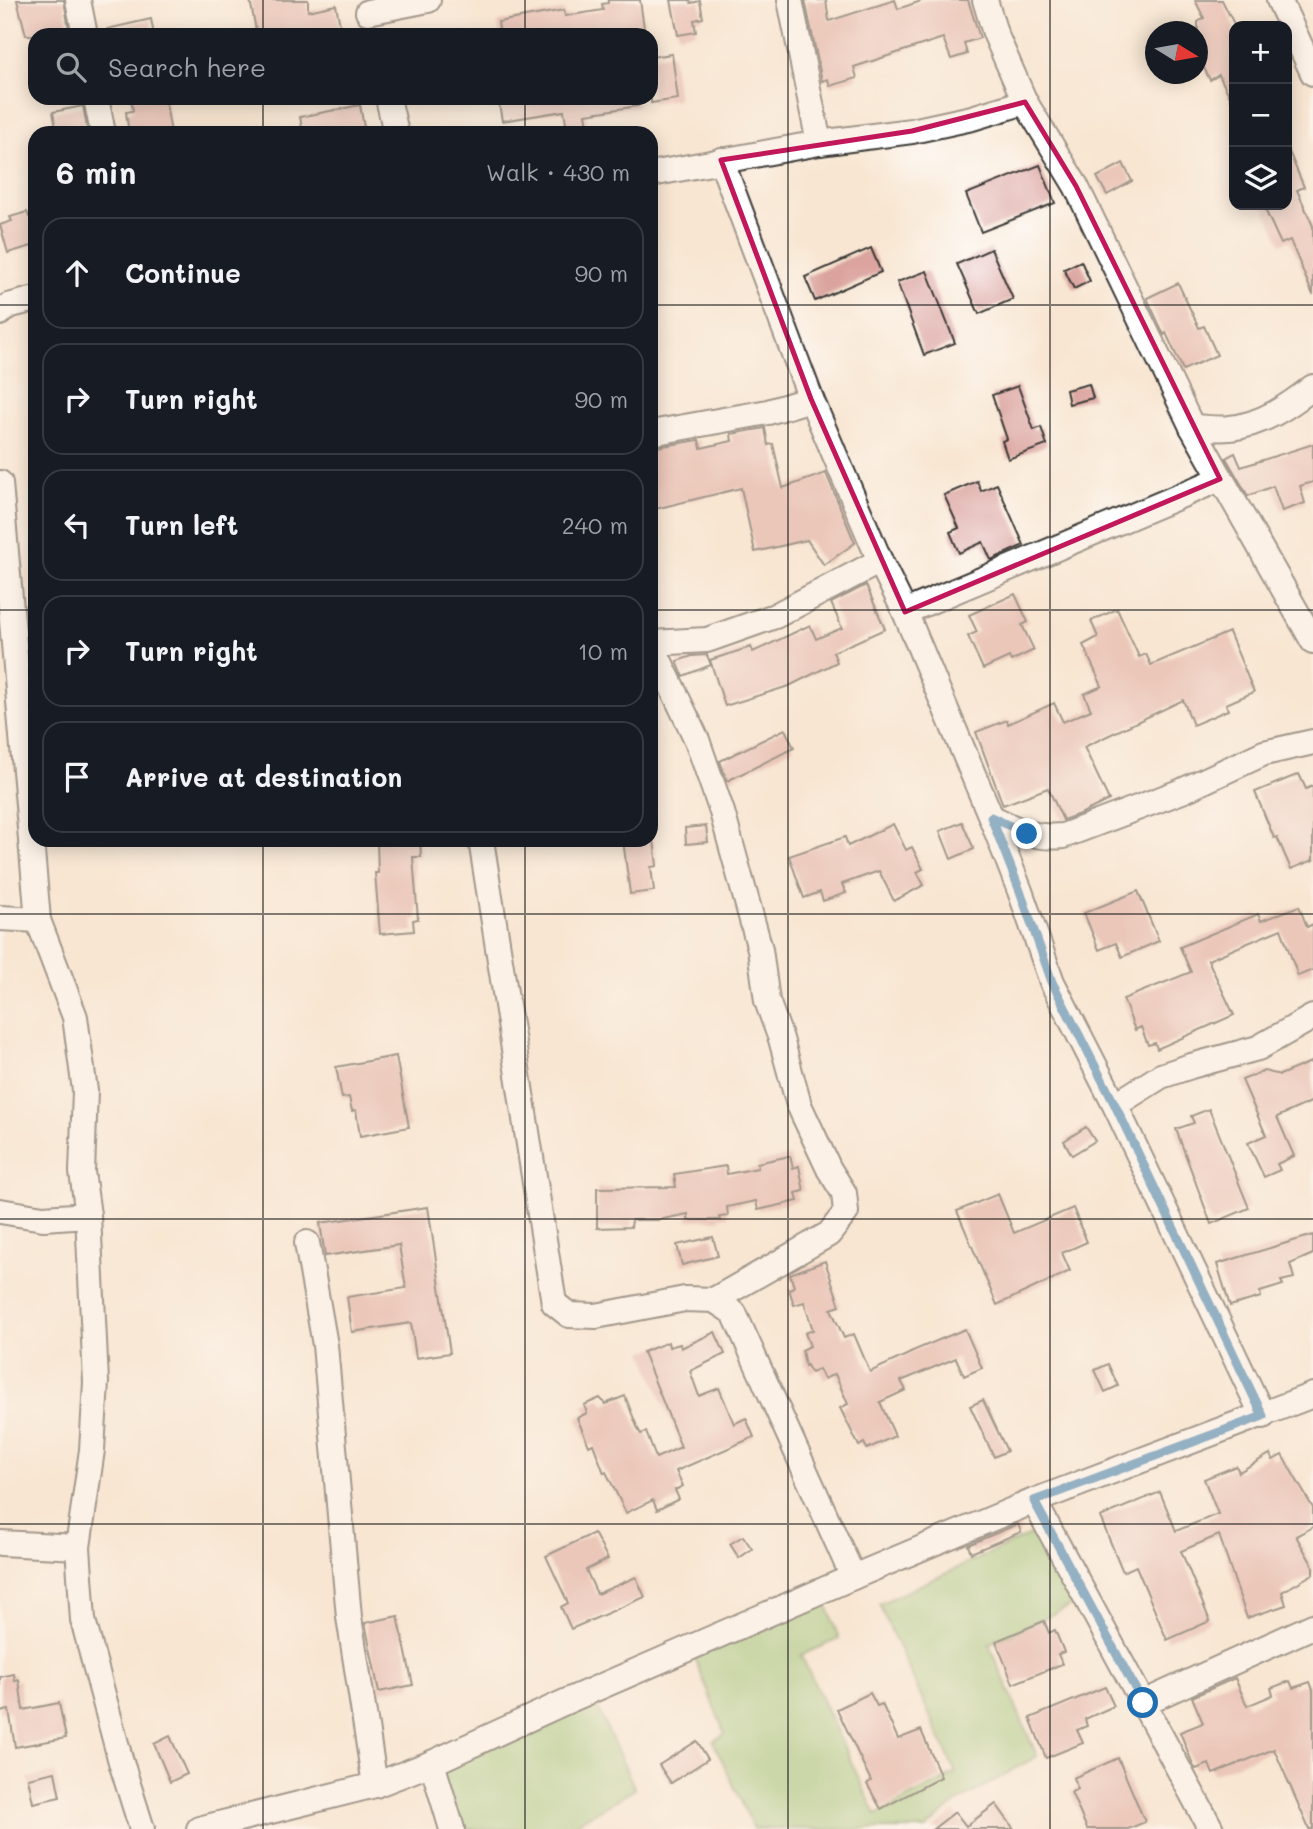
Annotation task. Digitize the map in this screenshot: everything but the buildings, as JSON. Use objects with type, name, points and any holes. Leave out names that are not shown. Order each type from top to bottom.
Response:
[{"type":"street","points":[[78,0],[84,28]]},
{"type":"street","points":[[368,16],[428,0]]},
{"type":"street","points":[[790,0],[819,143]]},
{"type":"street","points":[[985,0],[995,33],[1025,102],[1076,186],[1192,427],[1313,641]]},
{"type":"street","points":[[1279,0],[1313,73]]},
{"type":"street","points":[[658,173],[819,143],[912,131],[972,118],[1025,102]]},
{"type":"street","points":[[97,105],[102,126]]},
{"type":"street","points":[[390,105],[394,126]]},
{"type":"street","points":[[721,160],[811,399],[991,817],[1052,982],[1115,1105],[1263,1416]]},
{"type":"street","points":[[0,313],[8,306],[28,301]]},
{"type":"street","points":[[1192,427],[1231,428],[1266,418],[1313,387]]},
{"type":"street","points":[[658,432],[768,412],[811,399]]},
{"type":"street","points":[[905,612],[1220,479]]},
{"type":"street","points":[[0,483],[9,690],[28,841]]},
{"type":"street","points":[[658,643],[707,640],[775,616],[880,561]]},
{"type":"street","points":[[658,658],[697,740],[722,812],[760,949],[767,1001],[781,1038],[799,1105],[829,1169],[844,1193],[846,1212],[829,1234],[714,1300]]},
{"type":"street","points":[[991,817],[1042,838],[1063,836],[1182,791],[1264,753],[1313,742]]},
{"type":"street","points":[[29,847],[38,920],[75,1017],[85,1091],[82,1171],[88,1216],[96,1382],[92,1450],[78,1547],[82,1620],[142,1829]]},
{"type":"street","points":[[482,847],[554,1303],[569,1315],[596,1316],[685,1299],[714,1300],[734,1313],[853,1577]]},
{"type":"street","points":[[0,918],[38,920]]},
{"type":"street","points":[[1115,1105],[1161,1076],[1258,1048],[1313,1017]]},
{"type":"street","points":[[0,1211],[43,1218],[88,1216]]},
{"type":"street","points":[[307,1243],[325,1345],[349,1617],[375,1785]]},
{"type":"street","points":[[199,1829],[375,1785],[432,1763],[565,1702],[1034,1501],[1313,1395]]},
{"type":"street","points":[[1034,1501],[1211,1829]]},
{"type":"street","points":[[0,1543],[78,1547]]},
{"type":"street","points":[[1143,1703],[1313,1626]]},
{"type":"street","points":[[432,1763],[452,1829]]},
{"type":"highlighted area","points":[[1025,102],[1076,186],[1220,479],[905,612],[811,399],[721,160],[912,131]]},
{"type":"green space","points":[[1047,1527],[1078,1602],[989,1644],[1037,1756],[954,1804],[926,1829],[754,1829],[713,1741],[725,1734],[693,1654],[823,1593],[839,1639],[801,1655],[876,1815],[956,1773],[879,1604]]},
{"type":"green space","points":[[593,1698],[635,1789],[566,1829],[460,1829],[438,1770]]},
{"type":"route","points":[[1027,834],[991,817],[1052,982],[1115,1105],[1263,1416],[1034,1501],[1143,1703]]}]
